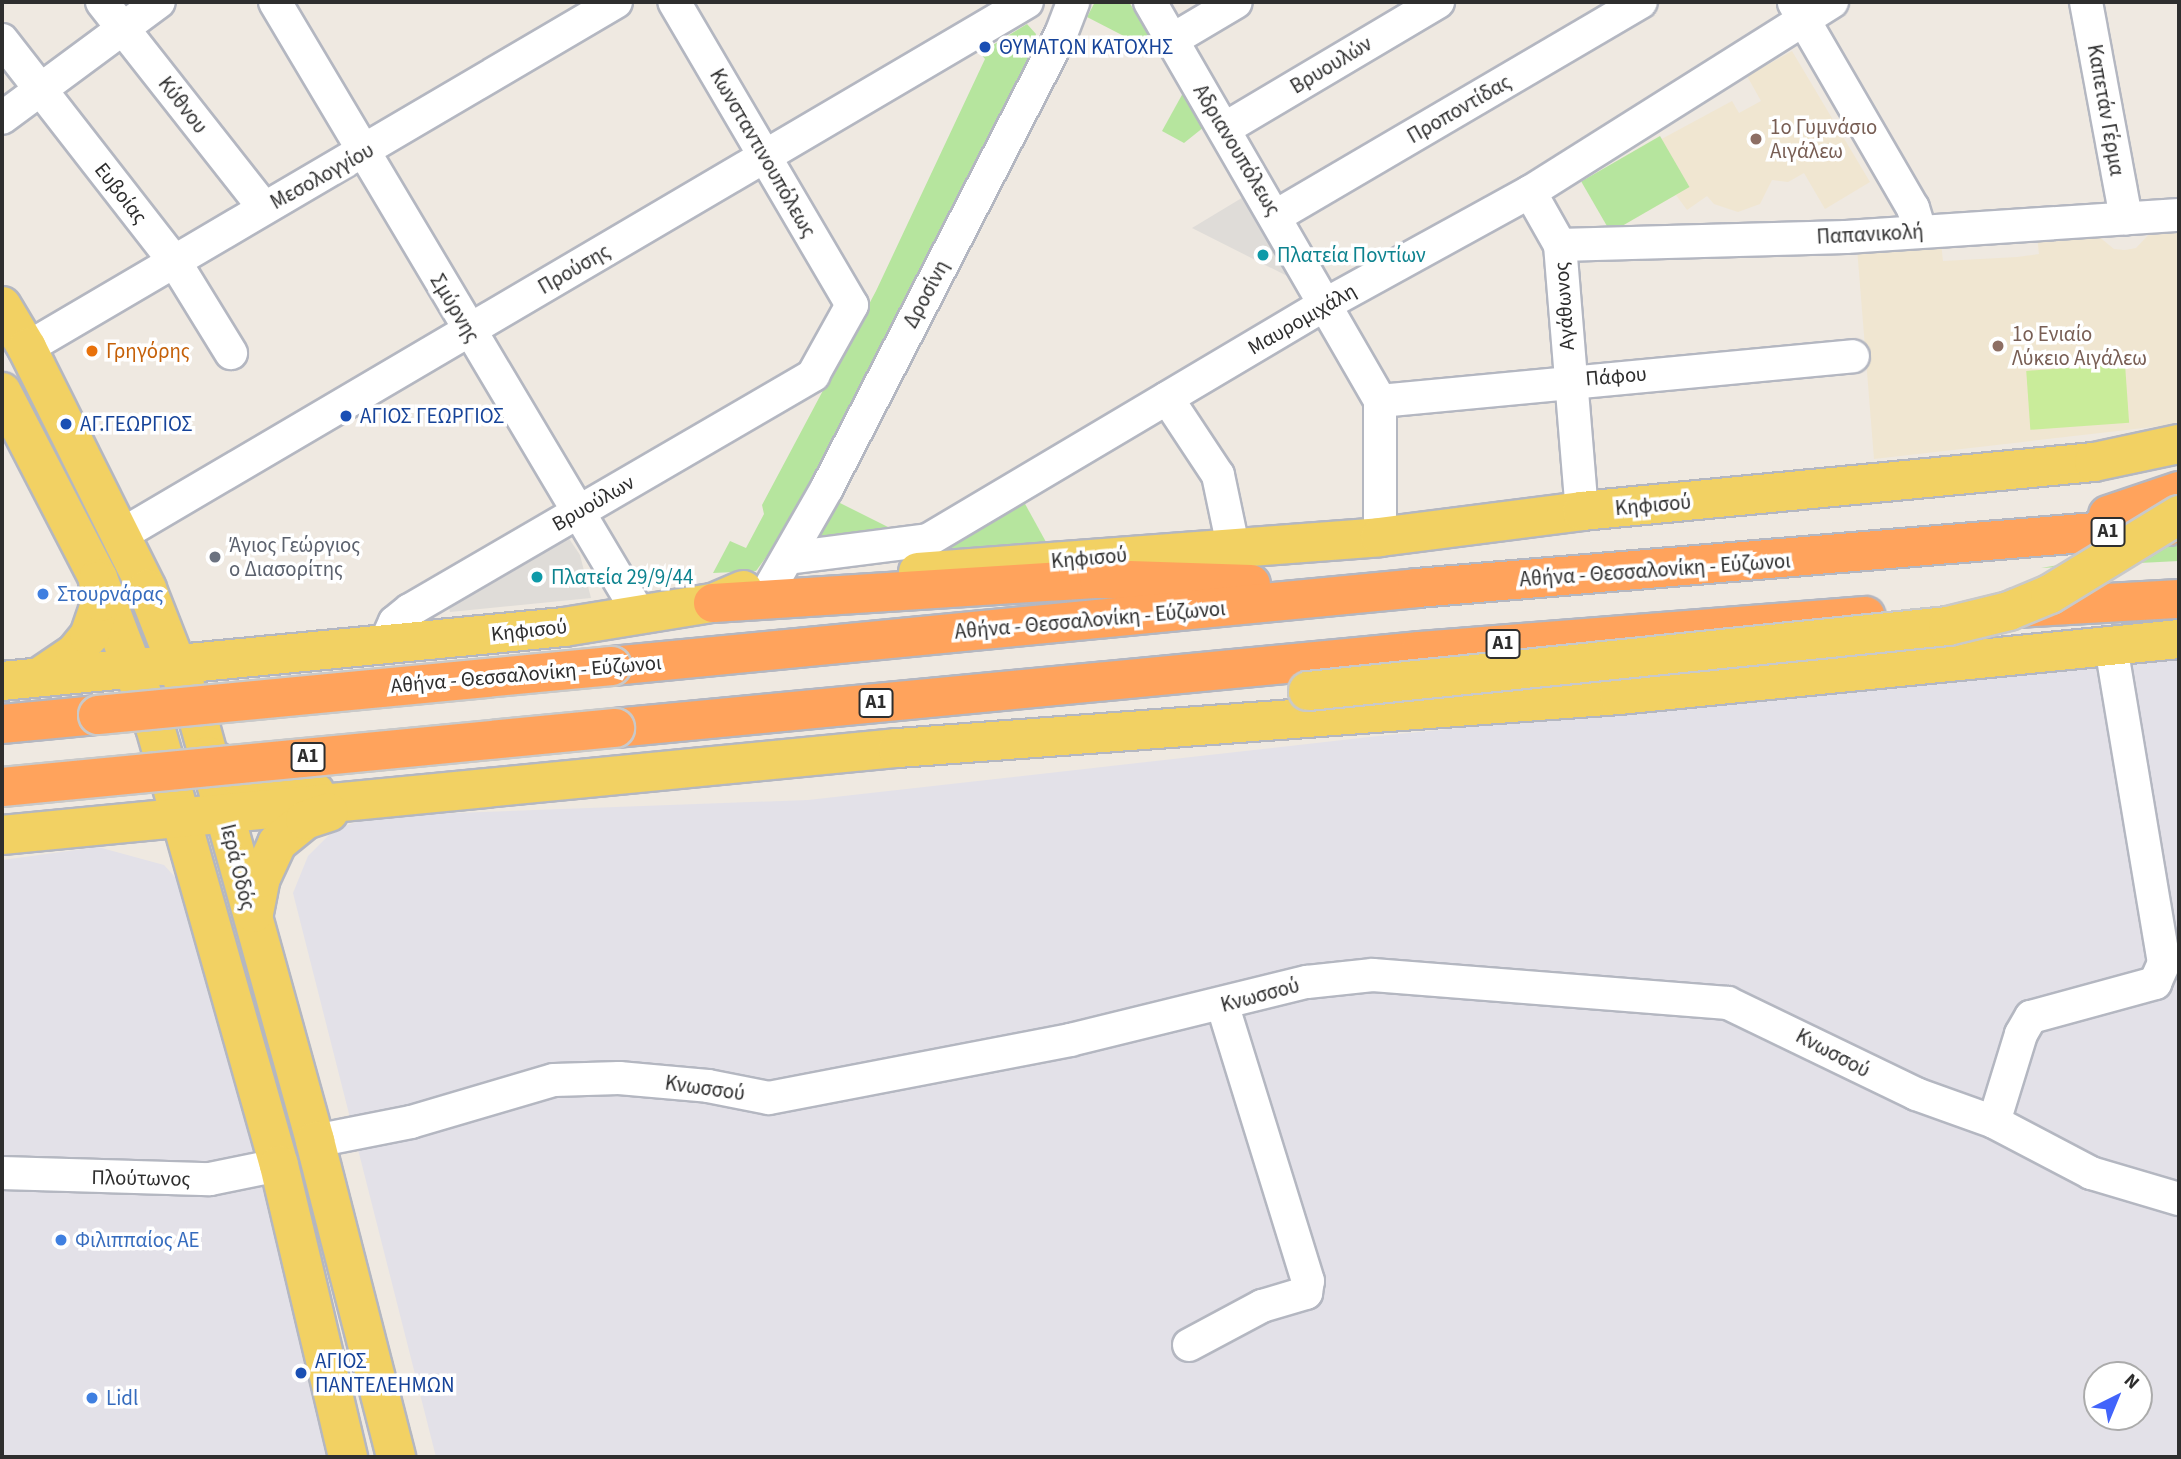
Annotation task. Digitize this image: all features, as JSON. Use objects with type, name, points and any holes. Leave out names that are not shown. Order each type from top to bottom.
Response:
[{"type":"highway","points":[[2036,537],[2179,491]]},
{"type":"highway","name":"Αθήνα - Θεσσαλονίκη - Εύζωνοι","points":[[2,724],[1417,588],[2179,525]]},
{"type":"highway","points":[[713,603],[1099,579],[1417,588]]},
{"type":"highway","name":"Α1","points":[[2,787],[1138,678],[1868,616],[2179,599]]},
{"type":"highway","points":[[2112,602],[2179,606]]},
{"type":"highway","points":[[1138,678],[1308,691]]},
{"type":"main road","name":"Ιερά Οδός","points":[[2,306],[27,348],[121,535],[147,589],[175,662],[225,815],[252,926],[315,1141],[396,1457]]},
{"type":"main road","name":"Ιερά Οδός","points":[[2,392],[98,578],[155,727],[178,820],[279,1165],[348,1457]]},
{"type":"main road","name":"Κηφισού","points":[[2,681],[175,662],[564,627],[638,612],[713,603],[729,593],[780,571],[1380,537],[1582,511],[2094,462],[2179,444]]},
{"type":"main road","points":[[898,748],[1308,691],[1948,626],[2009,611],[2050,594],[2179,515]]},
{"type":"main road","points":[[41,676],[75,653],[89,636],[101,602],[98,578]]},
{"type":"main road","points":[[147,589],[184,629],[215,644],[269,655]]},
{"type":"main road","points":[[18,834],[898,748],[1619,695],[2179,639]]},
{"type":"main road","points":[[178,820],[206,754],[248,697],[342,648]]},
{"type":"main road","points":[[18,834],[110,781],[155,727],[171,696],[175,662]]},
{"type":"main road","points":[[2,681],[91,692],[206,754],[239,776],[276,790],[376,800]]},
{"type":"main road","points":[[252,926],[261,878],[278,842],[305,820],[376,800]]},
{"type":"main road","points":[[98,828],[164,851],[186,875],[203,908]]},
{"type":"street","name":"Κύθνου","points":[[102,2],[264,208]]},
{"type":"street","points":[[2,118],[159,2]]},
{"type":"street","name":"Σμύρνης","points":[[275,2],[468,331],[638,612]]},
{"type":"street","name":"Μεσολογγίου","points":[[27,348],[616,2]]},
{"type":"street","name":"Κωνσταντινουπόλεως","points":[[674,2],[852,304],[813,375]]},
{"type":"street","name":"Προύσης","points":[[121,535],[1027,2]]},
{"type":"street","name":"Δροσίνη","points":[[780,571],[1061,34],[1073,2]]},
{"type":"street","name":"Αδριανουπόλεως","points":[[1150,2],[1276,216],[1380,401],[1380,537]]},
{"type":"street","points":[[1172,40],[1236,2]]},
{"type":"street","name":"Βρυουλών","points":[[1224,129],[1438,2]]},
{"type":"street","name":"Προποντίδας","points":[[1276,216],[1641,2]]},
{"type":"street","name":"Μαυρομιχάλη","points":[[780,571],[928,540],[1326,304],[1530,192],[1799,11],[1832,2]]},
{"type":"street","name":"Καπετάν Γέρμα","points":[[2086,2],[2126,218]]},
{"type":"street","points":[[1799,11],[1913,208],[1920,231]]},
{"type":"street","name":"Ευβοίας","points":[[2,40],[176,262],[231,353]]},
{"type":"street","name":"Αγάθωνος","points":[[1530,192],[1560,245],[1582,511]]},
{"type":"street","name":"Παπανικολή","points":[[1560,245],[1920,231],[2179,215]]},
{"type":"street","name":"Πάφου","points":[[1380,401],[1570,380],[1853,356]]},
{"type":"street","name":"Βρυούλων","points":[[385,644],[396,622],[410,610],[813,375]]},
{"type":"street","points":[[1167,398],[1218,475],[1233,546]]},
{"type":"street","points":[[1994,1122],[2021,1034],[2031,1017],[2155,983],[2164,963],[2111,645]]},
{"type":"street","name":"Κνωσσού","points":[[315,1141],[411,1122],[554,1080],[619,1078],[708,1086],[769,1097],[1223,1006],[1307,982],[1373,975],[1728,1003],[1916,1094],[1994,1122],[2091,1173],[2179,1199]]},
{"type":"street","points":[[1189,1345],[1262,1306],[1307,1293],[1308,1281],[1223,1006]]},
{"type":"street","name":"Πλούτωνος","points":[[2,1173],[210,1179],[279,1165]]},
{"type":"shaded area","name":"1ο Γυμνάσιο Αιγάλεω","points":[[1792,51],[1870,182],[1825,209],[1804,173],[1788,182],[1772,180],[1760,204],[1738,212],[1714,204],[1707,196],[1687,210],[1676,195],[1611,232],[1582,182],[1732,101],[1739,113],[1761,101],[1747,76]]},
{"type":"shaded area","name":"Πλατεία Ποντίων","points":[[1245,196],[1297,281],[1192,228]]},
{"type":"shaded area","name":"1ο Ενιαίο Λύκειο Αιγάλεω","points":[[2179,225],[2179,424],[1874,459],[1857,248],[1941,243],[1943,261],[2017,257],[2039,254],[2037,236],[2092,231],[2114,249],[2125,250],[2136,248],[2156,227]]},
{"type":"shaded area","name":"Πλατεία 29/9/44","points":[[566,534],[580,555],[591,598],[450,612],[447,600]]},
{"type":"shaded area","points":[[2179,658],[2179,1457],[436,1457],[293,893],[308,856],[335,829],[374,816],[808,800],[1378,736]]},
{"type":"shaded area","points":[[98,847],[164,865],[205,910],[331,1457],[2,1457],[2,860]]},
{"type":"green space","points":[[1095,2],[1129,2],[1154,42],[1149,49],[1087,17]]},
{"type":"green space","points":[[1027,24],[1036,34],[1031,56],[788,527],[756,571],[713,573],[730,541],[746,548],[764,514],[762,505],[876,291],[985,59],[980,53]]},
{"type":"green space","points":[[1183,93],[1204,127],[1184,143],[1162,131]]},
{"type":"green space","points":[[1660,136],[1690,187],[1611,233],[1581,182]]},
{"type":"green space","points":[[2125,364],[2129,423],[2030,430],[2026,371]]},
{"type":"green space","points":[[834,500],[898,532],[812,542]]},
{"type":"green space","points":[[1024,502],[1046,542],[949,551],[944,548]]},
{"type":"green space","points":[[2179,544],[2179,561],[2041,568]]},
{"type":"place","name":"ΘΥΜΑΤΩΝ ΚΑΤΟΧΗΣ","points":[[985,47]]},
{"type":"place","name":"1ο Γυμνάσιο Αιγάλεω","points":[[1756,139]]},
{"type":"place","name":"Πλατεία Ποντίων","points":[[1263,255]]},
{"type":"place","name":"1ο Ενιαίο Λύκειο Αιγάλεω","points":[[1998,346]]},
{"type":"place","name":"Γρηγόρης","points":[[92,351]]},
{"type":"place","name":"ΑΓΙΟΣ ΓΕΩΡΓΙΟΣ","points":[[346,416]]},
{"type":"place","name":"ΑΓ.ΓΕΩΡΓΙΟΣ","points":[[66,424]]},
{"type":"place","name":"Άγιος Γεώργιος ο Διασορίτης","points":[[215,557]]},
{"type":"place","name":"Πλατεία 29/9/44","points":[[537,577]]},
{"type":"place","name":"Στουρνάρας","points":[[43,594]]},
{"type":"place","name":"Φιλιππαίος ΑΕ","points":[[61,1240]]},
{"type":"place","name":"ΑΓΙΟΣ ΠΑΝΤΕΛΕΗΜΩΝ","points":[[301,1373]]},
{"type":"place","name":"Lidl","points":[[92,1398]]}]
